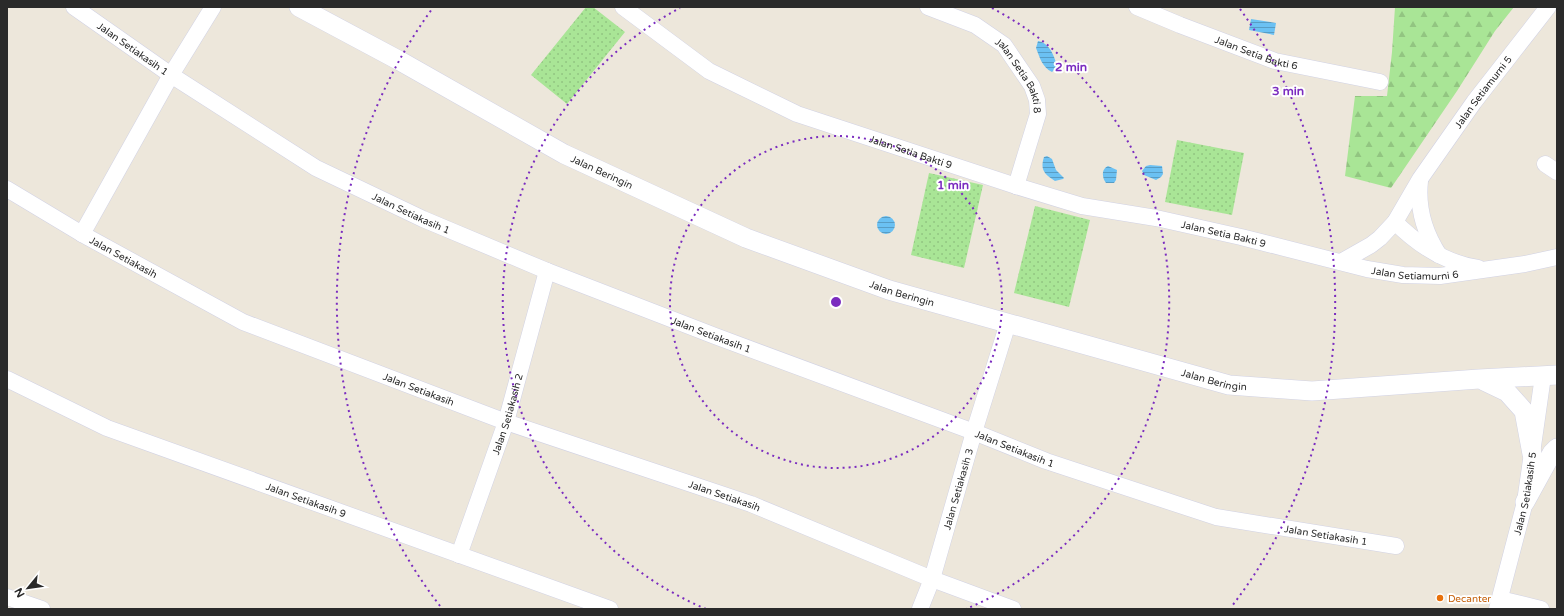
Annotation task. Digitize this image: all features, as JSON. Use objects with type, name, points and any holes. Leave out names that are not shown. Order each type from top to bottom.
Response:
[{"type":"street","name":"Jalan Setiakasih 1","points":[[74,7],[171,75],[316,168],[423,219],[547,271],[974,432],[1046,461],[1216,517],[1396,546]]},
{"type":"street","name":"Jalan Setiakasih","points":[[213,7],[171,75],[82,234],[243,322],[506,422],[751,504],[932,579],[1013,609]]},
{"type":"street","name":"Jalan Beringin","points":[[299,7],[400,61],[564,154],[746,238],[889,290],[1229,385],[1312,391],[1479,379],[1550,376]]},
{"type":"street","name":"Jalan Setia Bakti 9","points":[[623,7],[709,72],[797,114],[1016,186],[1082,206],[1156,218],[1341,262]]},
{"type":"street","name":"Jalan Setia Bakti 8","points":[[928,7],[975,25],[1004,44],[1032,86],[1037,100],[1038,114],[1016,186]]},
{"type":"street","name":"Jalan Setia Bakti 6","points":[[1137,7],[1275,61],[1380,82]]},
{"type":"street","name":"Jalan Setiamurni 5","points":[[1341,262],[1371,245],[1395,222],[1420,179],[1474,102],[1548,7]]},
{"type":"street","points":[[1420,179],[1419,199],[1422,219],[1428,238],[1439,255]]},
{"type":"street","points":[[7,189],[82,234]]},
{"type":"street","name":"Jalan Setiamurni 6","points":[[1395,222],[1422,246],[1453,262],[1490,269]]},
{"type":"street","name":"Jalan Setiamurni 6","points":[[1341,262],[1385,273],[1440,276],[1525,264],[1557,257]]},
{"type":"street","name":"Jalan Setiakasih 2","points":[[459,555],[506,422],[547,271]]},
{"type":"street","name":"Jalan Setiakasih 3","points":[[920,609],[932,579],[974,432],[1008,323]]},
{"type":"street","name":"Jalan Setiakasih 5","points":[[1498,604],[1525,502],[1532,454],[1550,376]]},
{"type":"street","name":"Jalan Setiakasih 9","points":[[7,379],[107,428],[610,609]]},
{"type":"street","points":[[1479,379],[1507,392],[1524,411],[1532,454]]},
{"type":"street","points":[[1525,502],[1552,453],[1557,448]]},
{"type":"street","points":[[7,597],[42,609]]},
{"type":"street","points":[[1498,604],[1540,609]]},
{"type":"green space","points":[[586,7],[593,7],[625,32],[567,104],[531,75]]},
{"type":"green space","points":[[1395,7],[1514,7],[1495,31],[1457,91],[1391,188],[1345,176],[1355,96],[1387,96]]},
{"type":"green space","points":[[1177,140],[1244,153],[1232,215],[1165,202]]},
{"type":"green space","points":[[929,173],[983,185],[964,268],[911,255]]},
{"type":"green space","points":[[1035,206],[1090,220],[1069,307],[1014,293]]},
{"type":"water","points":[[1251,19],[1276,23],[1274,35],[1249,30]]},
{"type":"water","points":[[1038,41],[1049,47],[1055,59],[1057,67],[1052,72],[1046,68],[1040,59],[1036,48]]},
{"type":"water","points":[[1047,156],[1052,159],[1056,170],[1064,178],[1063,179],[1055,181],[1046,174],[1042,165],[1044,157]]},
{"type":"water","points":[[1108,166],[1117,170],[1116,180],[1114,183],[1106,183],[1104,179],[1103,171]]},
{"type":"water","points":[[1146,166],[1162,166],[1163,174],[1161,177],[1156,180],[1144,175],[1142,171]]},
{"type":"water","points":[[886,216],[892,219],[895,225],[892,231],[886,234],[880,231],[877,225],[880,219]]},
{"type":"place","name":"Decanter","points":[[1440,598]]}]
